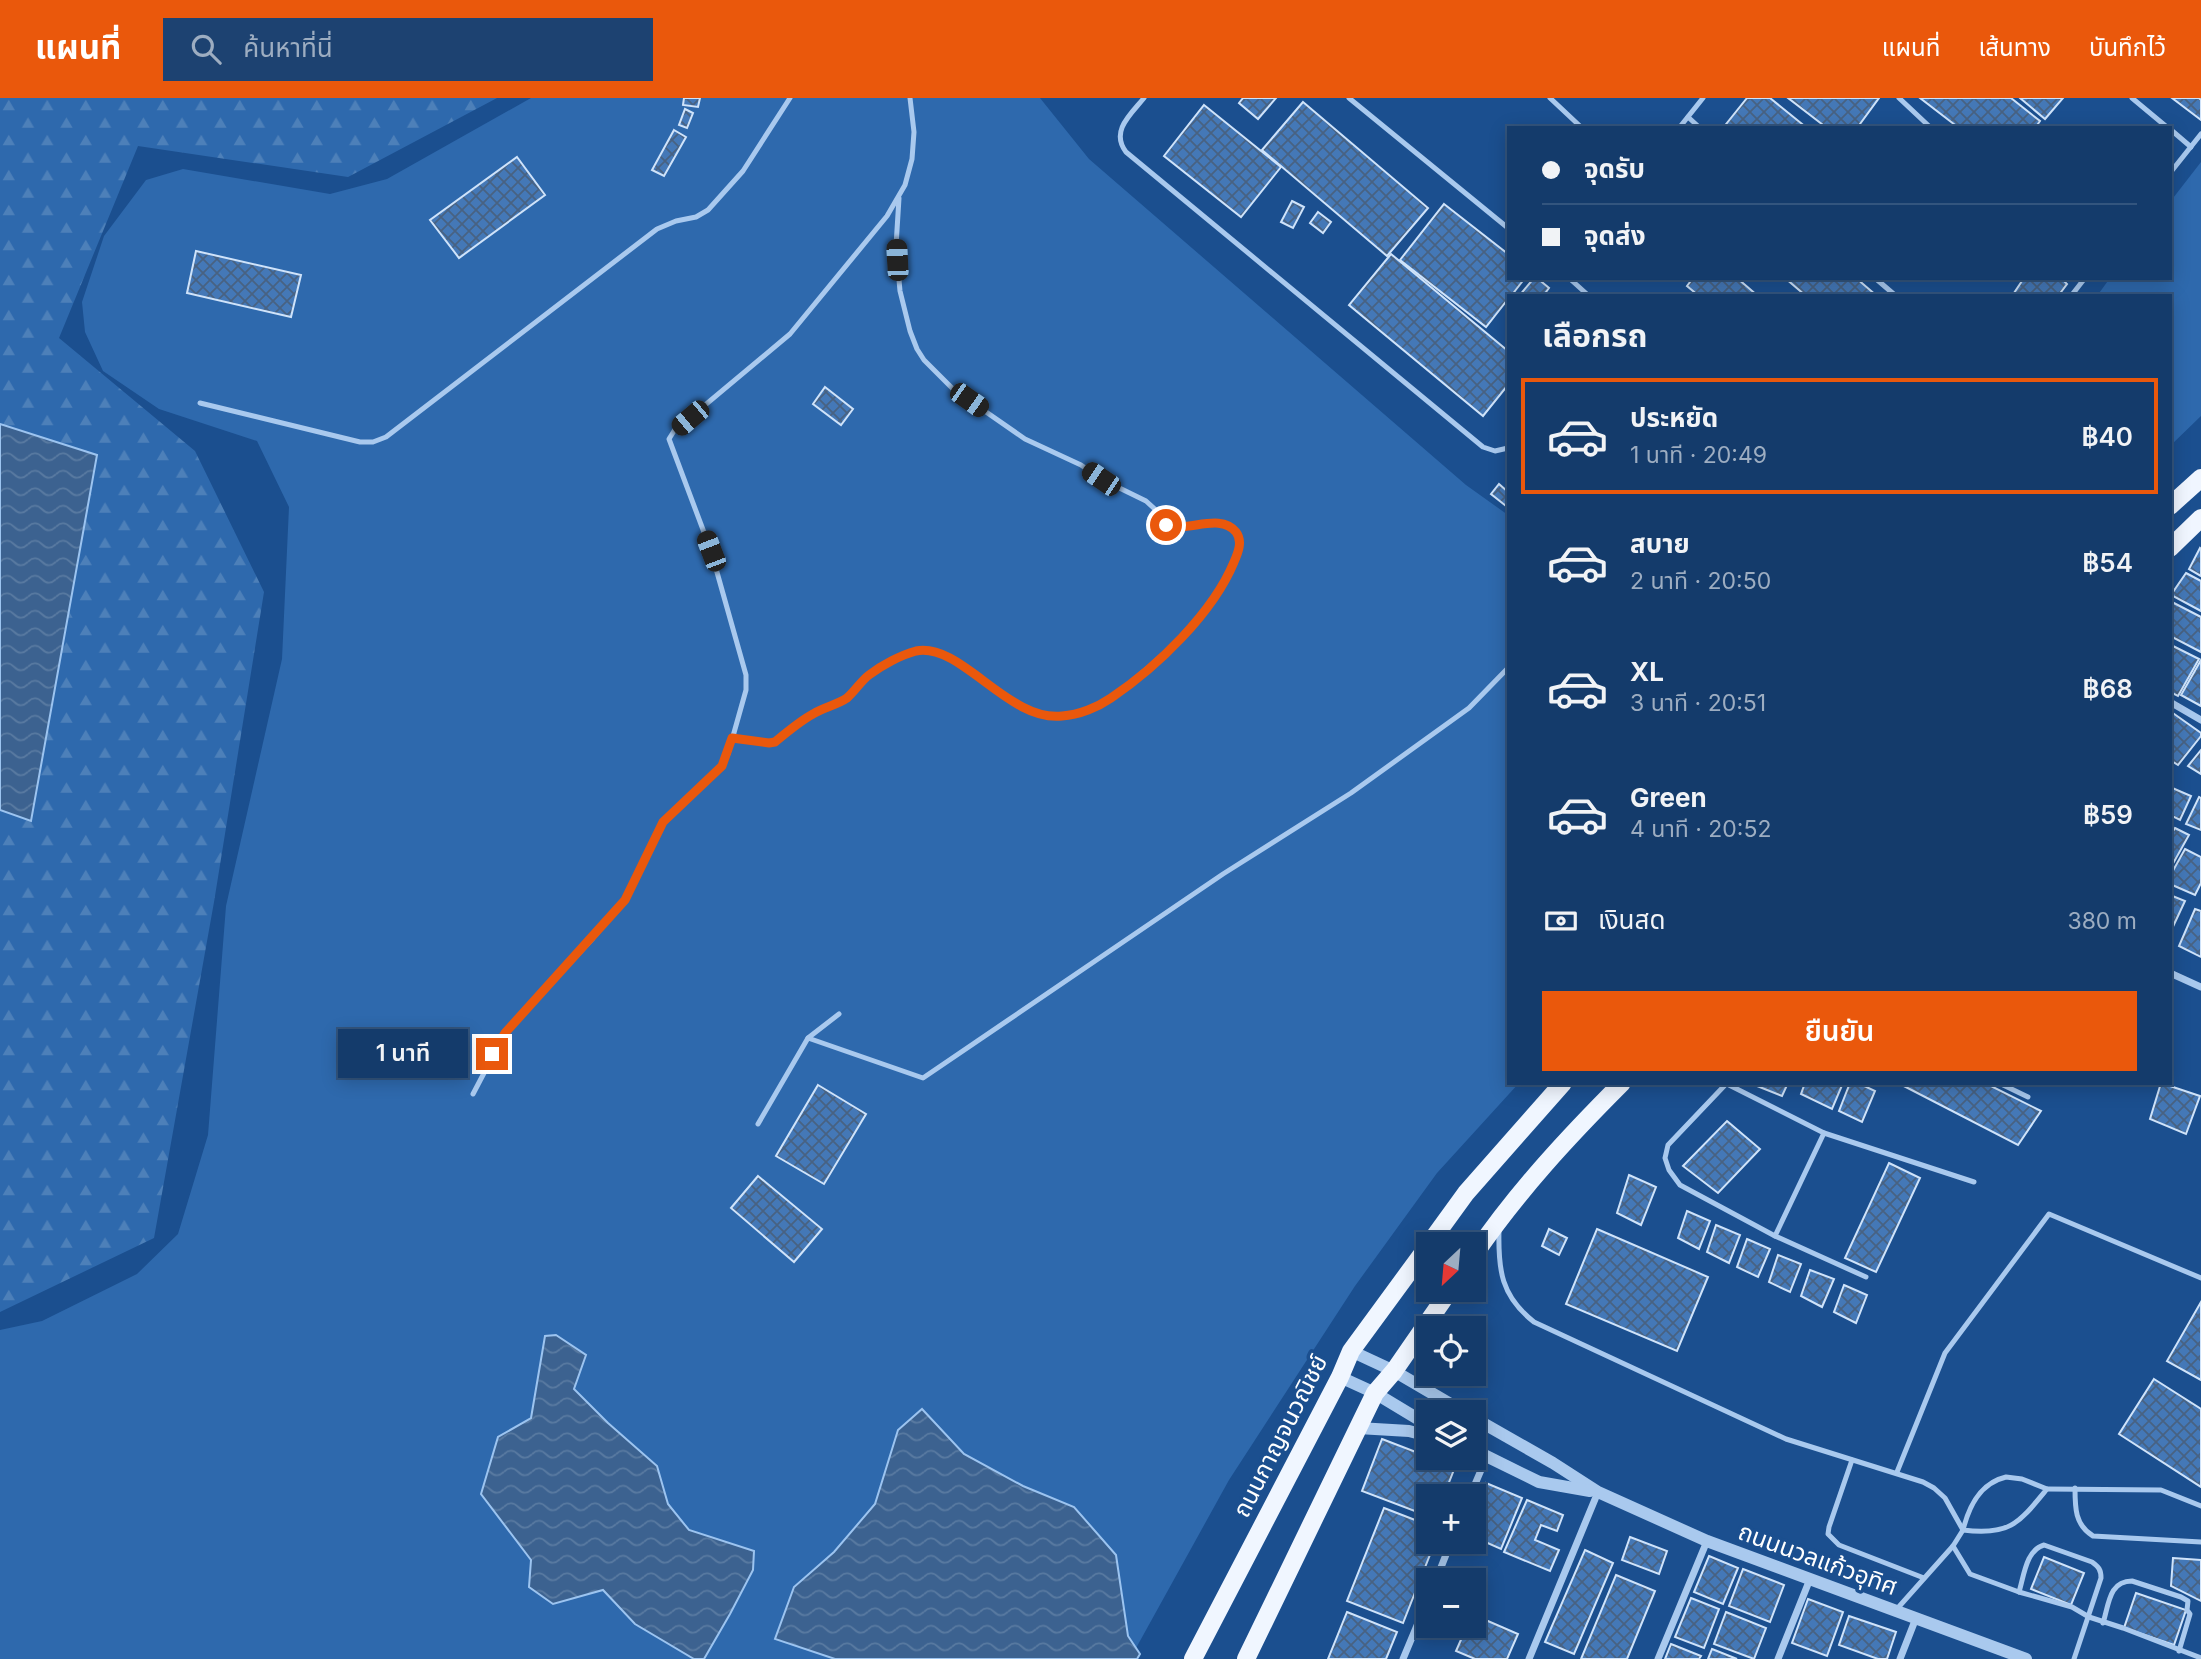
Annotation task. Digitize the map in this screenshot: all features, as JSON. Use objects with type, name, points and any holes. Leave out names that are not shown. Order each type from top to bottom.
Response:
[{"type":"main road","points":[[2172,504],[2201,478]]},
{"type":"main road","points":[[2172,546],[2197,527]]},
{"type":"main road","name":"ถนนกาญจนวณิชย์","points":[[1438,1232],[1466,1194],[1561,1085]]},
{"type":"main road","points":[[1486,1237],[1500,1216],[1561,1144],[1620,1085]]},
{"type":"main road","name":"ถนนกาญจนวณิชย์","points":[[1193,1659],[1351,1351],[1416,1263]]},
{"type":"main road","points":[[1245,1659],[1375,1393],[1416,1339]]},
{"type":"street","points":[[2172,703],[2201,720]]},
{"type":"street","points":[[2172,974],[2201,986]]},
{"type":"street","points":[[1351,1351],[1394,1371],[1441,1400]]},
{"type":"street","points":[[1340,1377],[1375,1393],[1416,1418]]},
{"type":"street","points":[[1435,1386],[1441,1400]]},
{"type":"street","name":"ถนนนวลแก้วอุทิศ","points":[[1486,1425],[1598,1492],[1707,1541],[2026,1659]]},
{"type":"street","points":[[1358,1428],[1416,1433]]},
{"type":"street","points":[[1475,1484],[1487,1456]]},
{"type":"street","name":"ถนนนวลแก้วอุทิศ","points":[[1487,1456],[1539,1482],[1598,1492]]},
{"type":"street","points":[[1529,1659],[1598,1492]]},
{"type":"street","points":[[1658,1659],[1707,1541]]},
{"type":"street","points":[[1778,1659],[1810,1579]]},
{"type":"street","points":[[1900,1659],[1916,1618]]},
{"type":"street","points":[[1403,1659],[1416,1628]]},
{"type":"lane","points":[[200,402],[360,442],[373,442],[386,437],[657,229],[696,217],[708,210],[743,171],[790,98]]},
{"type":"lane","points":[[473,1094],[505,1033],[625,900],[663,822],[722,766],[746,690],[746,675],[711,551],[669,439],[674,431],[790,334],[887,216],[905,185],[909,170],[914,140],[910,98]]},
{"type":"lane","points":[[1144,98],[1120,130],[1120,141],[1126,152],[1483,447],[1495,451],[1507,448]]},
{"type":"lane","points":[[1349,98],[1507,227]]},
{"type":"lane","points":[[1550,98],[1580,126]]},
{"type":"lane","points":[[1681,126],[1703,98]]},
{"type":"lane","points":[[1899,98],[1929,126]]},
{"type":"lane","points":[[2132,98],[2165,126]]},
{"type":"lane","points":[[1688,117],[1698,126]]},
{"type":"lane","points":[[2172,131],[2191,147]]},
{"type":"lane","points":[[2172,171],[2201,134]]},
{"type":"lane","points":[[732,738],[775,742],[813,714],[847,698],[875,672],[899,658],[922,650],[937,653],[960,665],[1016,704],[1034,713],[1062,716],[1093,708],[1134,680],[1201,617],[1222,590],[1236,558],[1240,538],[1229,526],[1217,523],[1173,527],[1166,525],[1146,501],[1101,479],[1081,465],[1025,439],[953,389],[932,369],[917,349],[902,298],[897,246],[900,195]]},
{"type":"lane","points":[[1571,280],[1587,294]]},
{"type":"lane","points":[[1877,280],[1894,294]]},
{"type":"lane","points":[[2073,294],[2083,280]]},
{"type":"lane","points":[[808,1038],[923,1078],[1201,888],[1351,793],[1469,708],[1507,669]]},
{"type":"lane","points":[[758,1124],[808,1038],[839,1014]]},
{"type":"lane","points":[[1723,1085],[1668,1145],[1665,1158],[1669,1170],[1680,1185],[1775,1236],[1866,1277]]},
{"type":"lane","points":[[1729,1085],[1824,1133],[1974,1182]]},
{"type":"lane","points":[[2003,1085],[2028,1097]]},
{"type":"lane","points":[[1775,1236],[1824,1133]]},
{"type":"lane","points":[[1896,1472],[1945,1353],[2049,1214],[2201,1278]]},
{"type":"lane","points":[[1500,1216],[1499,1260],[1502,1277],[1508,1295],[1520,1311],[1534,1322],[1786,1439],[1896,1472],[1934,1488],[1945,1498],[1963,1530]]},
{"type":"lane","points":[[1852,1460],[1828,1534],[1839,1545],[1924,1578]]},
{"type":"lane","points":[[1895,1611],[1952,1546],[1963,1530],[1974,1501],[1996,1480],[2007,1477],[2022,1479],[2047,1489],[2161,1490],[2201,1506]]},
{"type":"lane","points":[[2075,1488],[2078,1518],[2082,1527],[2093,1536],[2201,1542]]},
{"type":"lane","points":[[1963,1530],[1990,1531],[2010,1526],[2023,1518],[2047,1489]]},
{"type":"lane","points":[[2019,1592],[2031,1556],[2039,1546],[2044,1545],[2092,1562],[2101,1572],[2074,1659]]},
{"type":"lane","points":[[1952,1546],[1970,1574],[2072,1607],[2103,1623],[2201,1658]]},
{"type":"lane","points":[[2103,1623],[2114,1588],[2123,1581],[2132,1581],[2181,1597],[2188,1601],[2187,1610],[2190,1614],[2179,1651]]},
{"type":"green space","points":[[0,98],[497,98],[348,177],[138,146],[59,338],[195,451],[264,592],[214,902],[154,1238],[0,1312]]},
{"type":"green space","points":[[531,98],[1040,98],[1089,159],[1466,485],[1507,514],[1507,1085],[1517,1085],[1437,1173],[1355,1286],[1229,1480],[1130,1659],[0,1659],[0,1330],[42,1321],[137,1274],[178,1234],[208,1135],[226,906],[282,659],[289,507],[257,441],[159,409],[103,371],[85,332],[82,302],[104,236],[146,180],[183,169],[330,194],[387,179]]},
{"type":"green space","points":[[2201,162],[2201,416],[2172,444],[2172,294],[2098,294],[2109,280],[2172,280],[2172,199]]},
{"type":"water","points":[[0,424],[97,455],[31,821],[0,810]]},
{"type":"water","points":[[556,1335],[586,1355],[574,1389],[657,1466],[668,1504],[689,1530],[754,1551],[753,1570],[704,1659],[694,1659],[635,1624],[603,1590],[553,1604],[529,1587],[531,1560],[481,1494],[498,1437],[531,1418],[545,1336]]},
{"type":"water","points":[[922,1409],[964,1454],[1023,1486],[1074,1507],[1116,1555],[1128,1636],[1140,1654],[1137,1659],[835,1659],[775,1639],[794,1587],[834,1552],[875,1504],[898,1430]]},
{"type":"building","points":[[684,98],[700,98],[698,107],[683,105]]},
{"type":"building","points":[[1243,98],[1276,98],[1258,119],[1239,103]]},
{"type":"building","points":[[1747,98],[1770,98],[1805,126],[1725,126]]},
{"type":"building","points":[[1788,98],[1879,98],[1858,126],[1824,126]]},
{"type":"building","points":[[1920,98],[2011,98],[2040,121],[2036,126],[1956,126]]},
{"type":"building","points":[[2020,98],[2063,98],[2045,119]]},
{"type":"building","points":[[2172,98],[2199,98],[2201,120]]},
{"type":"building","points":[[1303,102],[1428,208],[1387,256],[1262,150]]},
{"type":"building","points":[[1204,105],[1281,167],[1241,217],[1164,156]]},
{"type":"building","points":[[685,109],[693,113],[687,128],[679,125]]},
{"type":"building","points":[[674,130],[686,137],[664,176],[652,170]]},
{"type":"building","points":[[517,157],[545,195],[459,258],[430,220]]},
{"type":"building","points":[[1292,201],[1304,207],[1293,228],[1281,222]]},
{"type":"building","points":[[1444,204],[1507,253],[1507,280],[1523,280],[1513,294],[1507,294],[1507,300],[1486,327],[1400,260]]},
{"type":"building","points":[[1318,212],[1331,222],[1323,233],[1310,223]]},
{"type":"building","points":[[196,251],[301,275],[291,317],[187,293]]},
{"type":"building","points":[[1391,254],[1507,350],[1507,386],[1483,416],[1349,305]]},
{"type":"building","points":[[1532,280],[1539,280],[1549,288],[1544,294],[1521,294]]},
{"type":"building","points":[[1692,280],[1739,280],[1756,294],[1697,294],[1687,286]]},
{"type":"building","points":[[1787,280],[1858,280],[1875,294],[1804,294]]},
{"type":"building","points":[[2023,280],[2063,280],[2067,284],[2060,294],[2013,294]]},
{"type":"building","points":[[825,387],[853,409],[841,425],[813,404]]},
{"type":"building","points":[[1499,484],[1507,491],[1507,505],[1506,506],[1491,494]]},
{"type":"building","points":[[2201,549],[2201,576],[2189,569]]},
{"type":"building","points":[[2186,573],[2201,581],[2201,611],[2172,596]]},
{"type":"building","points":[[2172,602],[2201,617],[2201,652],[2172,637]]},
{"type":"building","points":[[2173,646],[2199,659],[2178,696],[2172,693]]},
{"type":"building","points":[[2201,660],[2201,706],[2181,695]]},
{"type":"building","points":[[2172,712],[2201,733],[2178,765],[2172,761]]},
{"type":"building","points":[[2201,750],[2201,774],[2188,766]]},
{"type":"building","points":[[2172,788],[2191,796],[2180,820],[2172,816]]},
{"type":"building","points":[[2199,797],[2201,798],[2201,830],[2186,824]]},
{"type":"building","points":[[2175,828],[2189,835],[2172,865],[2172,833]]},
{"type":"building","points":[[2185,849],[2201,857],[2201,883],[2195,895],[2172,885],[2172,872]]},
{"type":"building","points":[[2172,896],[2185,901],[2172,929]]},
{"type":"building","points":[[2195,909],[2201,911],[2201,957],[2179,946]]},
{"type":"building","points":[[818,1085],[866,1114],[824,1184],[776,1156]]},
{"type":"building","points":[[1758,1085],[1787,1085],[1782,1096]]},
{"type":"building","points":[[1804,1085],[1842,1085],[1832,1109],[1801,1094]]},
{"type":"building","points":[[1849,1085],[1862,1085],[1875,1091],[1862,1122],[1839,1111]]},
{"type":"building","points":[[1902,1085],[1989,1085],[2041,1111],[2018,1145]]},
{"type":"building","points":[[2160,1085],[2200,1096],[2186,1134],[2150,1119]]},
{"type":"building","points":[[1727,1121],[1760,1149],[1718,1193],[1683,1166]]},
{"type":"building","points":[[1889,1163],[1920,1178],[1876,1272],[1845,1258]]},
{"type":"building","points":[[1629,1175],[1656,1187],[1641,1225],[1617,1213]]},
{"type":"building","points":[[758,1176],[822,1229],[794,1262],[731,1208]]},
{"type":"building","points":[[1687,1211],[1710,1221],[1699,1249],[1678,1238]]},
{"type":"building","points":[[1716,1225],[1740,1235],[1729,1263],[1707,1252]]},
{"type":"building","points":[[1549,1229],[1567,1238],[1559,1255],[1542,1246]]},
{"type":"building","points":[[1597,1229],[1708,1277],[1677,1351],[1566,1304]]},
{"type":"building","points":[[1747,1239],[1770,1249],[1758,1277],[1737,1267]]},
{"type":"building","points":[[1778,1255],[1801,1264],[1790,1292],[1769,1282]]},
{"type":"building","points":[[1810,1270],[1834,1279],[1822,1307],[1801,1296]]},
{"type":"building","points":[[1844,1285],[1867,1295],[1856,1323],[1834,1312]]},
{"type":"building","points":[[2201,1302],[2201,1380],[2167,1361]]},
{"type":"building","points":[[2154,1379],[2201,1409],[2201,1487],[2119,1434]]},
{"type":"building","points":[[1382,1439],[1416,1452],[1416,1470],[1454,1470],[1448,1484],[1416,1484],[1416,1511],[1362,1491]]},
{"type":"building","points":[[1486,1484],[1522,1498],[1501,1549],[1486,1542]]},
{"type":"building","points":[[1527,1500],[1563,1515],[1557,1531],[1541,1525],[1535,1540],[1559,1550],[1550,1571],[1504,1552]]},
{"type":"building","points":[[1384,1508],[1416,1520],[1416,1554],[1430,1554],[1425,1568],[1416,1568],[1416,1590],[1403,1623],[1347,1601]]},
{"type":"building","points":[[1630,1537],[1667,1551],[1659,1574],[1622,1560]]},
{"type":"building","points":[[1585,1550],[1613,1563],[1574,1654],[1545,1642]]},
{"type":"building","points":[[1709,1556],[1738,1568],[1723,1604],[1694,1592]]},
{"type":"building","points":[[2044,1557],[2084,1573],[2071,1605],[2031,1589]]},
{"type":"building","points":[[2173,1558],[2201,1560],[2201,1601],[2171,1586]]},
{"type":"building","points":[[1743,1569],[1784,1585],[1770,1622],[1729,1606]]},
{"type":"building","points":[[1616,1575],[1655,1591],[1627,1659],[1581,1659]]},
{"type":"building","points":[[2136,1593],[2186,1610],[2174,1645],[2124,1628]]},
{"type":"building","points":[[1691,1598],[1719,1609],[1704,1648],[1675,1637]]},
{"type":"building","points":[[1808,1599],[1843,1612],[1827,1656],[1792,1643]]},
{"type":"building","points":[[1347,1612],[1397,1632],[1386,1659],[1328,1659]]},
{"type":"building","points":[[1726,1612],[1766,1628],[1754,1659],[1714,1644]]},
{"type":"building","points":[[1849,1616],[1896,1632],[1887,1659],[1878,1659],[1839,1645]]},
{"type":"building","points":[[1486,1620],[1518,1634],[1507,1659],[1475,1659],[1456,1651],[1462,1638],[1486,1638]]},
{"type":"building","points":[[1671,1644],[1701,1656],[1699,1659],[1665,1659]]},
{"type":"building","points":[[1712,1649],[1737,1659],[1708,1659]]},
{"type":"route","points":[[492,1054],[505,1033],[625,900],[663,822],[722,766],[732,738],[775,742],[798,723],[847,698],[868,676],[907,654],[918,651],[930,651],[944,656],[1025,710],[1043,716],[1062,716],[1093,708],[1134,680],[1178,641],[1216,598],[1226,581],[1240,543],[1238,534],[1224,524],[1173,527],[1166,525]]}]
